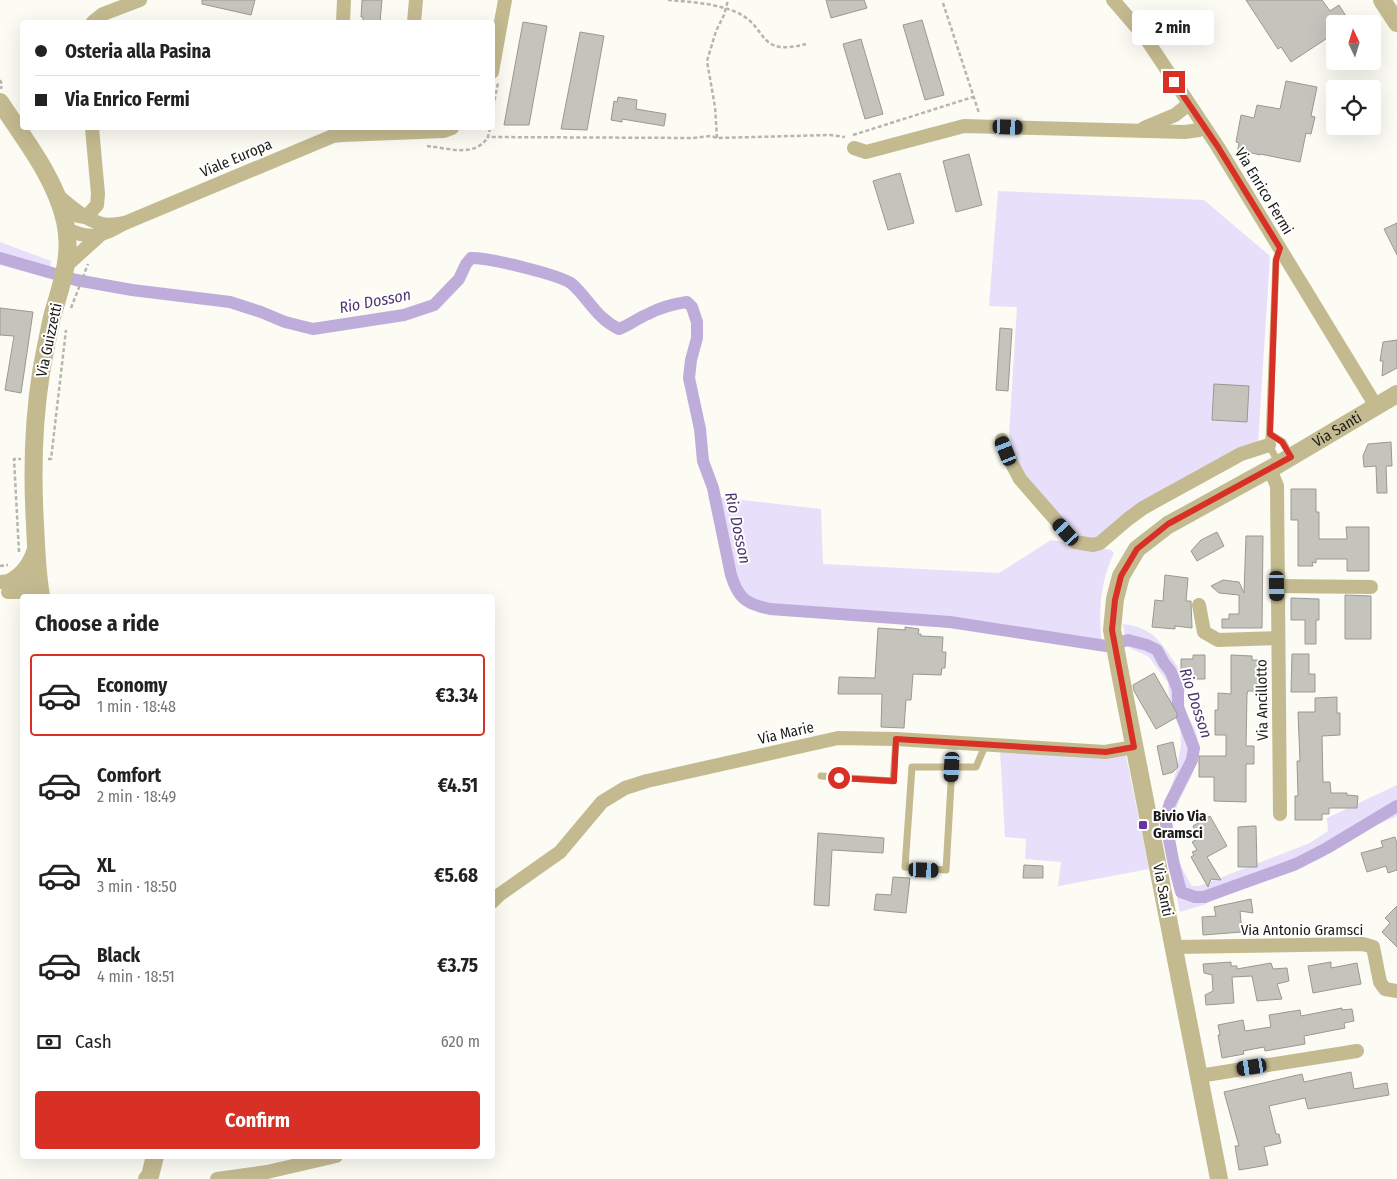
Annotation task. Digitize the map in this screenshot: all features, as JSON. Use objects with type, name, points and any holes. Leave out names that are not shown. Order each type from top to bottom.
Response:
[{"type":"street","points":[[96,20],[103,14],[140,0]]},
{"type":"street","points":[[343,20],[344,0]]},
{"type":"street","points":[[414,20],[416,0]]},
{"type":"street","points":[[495,55],[505,0]]},
{"type":"street","name":"Via Enrico Fermi","points":[[1113,0],[1146,38],[1218,147],[1376,406]]},
{"type":"street","points":[[1382,0],[1397,22]]},
{"type":"street","name":"Via Guizzetti","points":[[0,102],[43,168],[56,194],[66,225],[68,251],[45,351],[35,427],[32,478],[40,590]]},
{"type":"street","points":[[1138,130],[1175,115],[1189,104]]},
{"type":"street","points":[[854,148],[866,152],[964,126],[1185,132],[1200,130],[1204,127]]},
{"type":"street","points":[[86,217],[97,205],[98,194],[92,130]]},
{"type":"street","name":"Viale Europa","points":[[64,273],[99,236],[125,223],[333,136],[444,130]]},
{"type":"street","name":"Viale Europa","points":[[56,194],[86,217],[101,224],[125,223]]},
{"type":"street","name":"Viale Europa","points":[[66,225],[74,217],[86,217]]},
{"type":"street","points":[[66,225],[80,235],[99,236]]},
{"type":"street","name":"Via Santi","points":[[1219,1179],[1112,630],[1115,600],[1121,576],[1137,549],[1168,524],[1280,463],[1397,394]]},
{"type":"street","points":[[1002,440],[1020,479],[1033,494],[1075,542],[1093,545],[1100,543],[1143,508],[1270,440]]},
{"type":"street","name":"Via Ancillotto","points":[[1280,463],[1277,486],[1280,814]]},
{"type":"street","points":[[4,586],[16,578],[28,564],[36,545]]},
{"type":"street","points":[[4,586],[28,579],[40,590]]},
{"type":"street","points":[[4,586],[20,596]]},
{"type":"street","points":[[1277,586],[1371,586]]},
{"type":"street","points":[[1200,605],[1204,632],[1218,640],[1278,638]]},
{"type":"street","name":"Via Marie","points":[[495,899],[560,852],[602,802],[625,788],[647,781],[838,738],[896,739],[1106,752],[1134,747]]},
{"type":"street","name":"Via Antonio Gramsci","points":[[1173,947],[1364,944],[1373,947],[1380,982],[1385,989],[1397,991]]},
{"type":"street","points":[[1199,1076],[1358,1051]]},
{"type":"street","points":[[150,1178],[154,1159]]},
{"type":"street","points":[[217,1179],[266,1172],[323,1159]]},
{"type":"lane","points":[[1280,248],[1276,260],[1270,440],[1280,463]]},
{"type":"lane","points":[[1270,440],[1282,442],[1280,463]]},
{"type":"lane","points":[[821,776],[894,781],[896,739]]},
{"type":"lane","points":[[952,767],[946,870],[905,868],[912,767],[952,767],[976,767],[985,746]]},
{"type":"path","points":[[668,0],[702,3],[744,16],[766,40],[778,47],[792,48],[806,44]]},
{"type":"path","points":[[717,138],[715,107],[707,61],[716,30],[728,0]]},
{"type":"path","points":[[944,3],[977,112],[981,115]]},
{"type":"path","points":[[0,80],[2,87],[0,90]]},
{"type":"path","points":[[488,137],[693,138],[711,136],[717,138],[830,135],[843,138],[973,97]]},
{"type":"path","points":[[425,145],[460,150],[478,148],[484,144],[490,130]]},
{"type":"path","points":[[71,309],[90,260]]},
{"type":"path","points":[[45,459],[51,459],[66,327]]},
{"type":"path","points":[[18,557],[14,459],[27,459]]},
{"type":"path","points":[[0,566],[14,562]]},
{"type":"shaded area","points":[[998,191],[1204,200],[1270,256],[1258,443],[1096,541],[1074,541],[1019,468],[1009,434],[1017,307],[989,306]]},
{"type":"shaded area","points":[[0,242],[51,261],[48,278],[0,265]]},
{"type":"shaded area","points":[[708,496],[821,509],[823,564],[999,573],[1051,540],[1111,550],[1114,553],[1109,564],[1101,597],[1102,644],[876,619],[814,616],[748,609],[730,589]]},
{"type":"shaded area","points":[[1123,624],[1140,628],[1153,635],[1168,653],[1184,680],[1183,707],[1194,727],[1198,749],[1194,769],[1176,810],[1173,833],[1177,855],[1192,886],[1199,886],[1310,843],[1328,831],[1327,818],[1397,785],[1397,816],[1363,831],[1318,860],[1277,874],[1203,905],[1180,912],[1161,817],[1176,772],[1181,745],[1180,726],[1170,704],[1168,683],[1149,657],[1126,646]]},
{"type":"shaded area","points":[[1000,750],[1126,756],[1149,869],[1054,887],[1058,886],[1061,862],[1025,859],[1026,839],[1005,837]]},
{"type":"building","points":[[202,0],[255,0],[251,15],[202,4]]},
{"type":"building","points":[[362,0],[382,0],[380,20],[363,20],[363,17],[361,17]]},
{"type":"building","points":[[826,0],[864,0],[867,8],[831,18]]},
{"type":"building","points":[[1246,0],[1322,0],[1330,11],[1339,5],[1345,15],[1326,15],[1326,39],[1291,62],[1281,47],[1278,49]]},
{"type":"building","points":[[922,20],[944,95],[925,100],[903,25]]},
{"type":"building","points":[[523,22],[547,26],[529,125],[504,125]]},
{"type":"building","points":[[580,32],[604,36],[587,130],[561,129]]},
{"type":"building","points":[[861,39],[883,114],[865,119],[843,44]]},
{"type":"building","points":[[1286,81],[1317,87],[1311,116],[1315,117],[1311,134],[1306,133],[1300,162],[1248,152],[1247,156],[1237,154],[1239,143],[1236,142],[1241,115],[1254,118],[1257,105],[1280,109]]},
{"type":"building","points":[[618,97],[637,100],[636,109],[666,114],[664,126],[622,119],[622,122],[611,120],[614,101],[617,102]]},
{"type":"building","points":[[969,154],[982,205],[956,212],[943,161]]},
{"type":"building","points":[[900,173],[914,223],[888,230],[873,181]]},
{"type":"building","points":[[1397,223],[1397,255],[1384,229]]},
{"type":"building","points":[[0,308],[33,312],[21,393],[5,390],[14,336],[0,335]]},
{"type":"building","points":[[1000,328],[1012,329],[1008,391],[996,390]]},
{"type":"building","points":[[1397,340],[1397,368],[1382,376],[1383,361],[1380,361],[1383,342]]},
{"type":"building","points":[[1214,384],[1249,386],[1247,422],[1212,420]]},
{"type":"building","points":[[1391,442],[1392,466],[1386,466],[1387,493],[1377,493],[1376,466],[1364,467],[1363,456],[1368,444]]},
{"type":"building","points":[[1291,489],[1316,489],[1316,512],[1319,512],[1319,539],[1347,539],[1346,527],[1369,527],[1369,571],[1347,571],[1347,559],[1316,559],[1316,563],[1312,562],[1313,566],[1298,566],[1298,520],[1291,520]]},
{"type":"building","points":[[1217,532],[1224,546],[1197,561],[1191,551],[1201,540]]},
{"type":"building","points":[[1246,536],[1263,536],[1262,628],[1222,628],[1222,619],[1229,619],[1229,614],[1239,614],[1239,595],[1219,593],[1211,586],[1223,580],[1239,582],[1244,593]]},
{"type":"building","points":[[1165,575],[1188,578],[1186,601],[1191,601],[1192,628],[1175,626],[1175,629],[1152,627],[1155,600],[1163,601]]},
{"type":"building","points":[[1345,595],[1371,596],[1371,639],[1345,639]]},
{"type":"building","points":[[1291,598],[1319,599],[1319,620],[1316,620],[1316,644],[1305,644],[1305,620],[1291,620]]},
{"type":"building","points":[[905,627],[919,629],[918,634],[921,634],[921,636],[943,637],[942,652],[946,652],[945,668],[942,668],[941,675],[913,674],[911,700],[906,700],[904,728],[881,727],[882,694],[838,694],[839,677],[875,678],[878,628],[905,630]]},
{"type":"building","points":[[1292,654],[1309,654],[1309,674],[1315,674],[1315,692],[1291,692]]},
{"type":"building","points":[[1193,655],[1205,655],[1205,679],[1181,679],[1181,659],[1193,659]]},
{"type":"building","points":[[1231,655],[1252,656],[1252,660],[1259,660],[1257,691],[1248,691],[1247,694],[1246,746],[1254,746],[1254,764],[1246,764],[1246,802],[1214,801],[1214,777],[1199,777],[1199,756],[1226,756],[1226,735],[1215,735],[1215,710],[1218,710],[1218,693],[1231,694]]},
{"type":"building","points":[[1154,673],[1177,713],[1177,717],[1156,729],[1134,691],[1133,685]]},
{"type":"building","points":[[1337,697],[1337,713],[1340,713],[1340,735],[1322,736],[1323,782],[1330,782],[1331,793],[1347,793],[1347,795],[1358,796],[1357,808],[1329,808],[1329,814],[1322,814],[1322,820],[1295,820],[1295,796],[1298,796],[1297,761],[1300,761],[1298,712],[1315,712],[1315,698]]},
{"type":"building","points":[[1173,742],[1178,767],[1173,772],[1163,775],[1157,746]]},
{"type":"building","points":[[1210,816],[1227,846],[1207,857],[1221,880],[1211,879],[1208,887],[1191,857],[1194,855],[1192,852],[1197,850],[1192,842],[1199,838],[1193,826]]},
{"type":"building","points":[[1256,826],[1257,867],[1238,867],[1238,827]]},
{"type":"building","points":[[818,833],[884,838],[883,853],[832,850],[829,906],[814,905]]},
{"type":"building","points":[[1395,837],[1397,844],[1397,870],[1388,873],[1386,866],[1367,872],[1361,853],[1383,847],[1381,841]]},
{"type":"building","points":[[1024,865],[1043,866],[1043,878],[1023,878]]},
{"type":"building","points":[[893,877],[910,878],[906,913],[874,910],[876,894],[891,895]]},
{"type":"building","points":[[1251,899],[1253,913],[1240,911],[1242,932],[1203,935],[1202,917],[1216,916],[1214,907]]},
{"type":"building","points":[[1397,906],[1397,947],[1382,932],[1390,923],[1385,918]]},
{"type":"building","points":[[1231,962],[1231,966],[1237,966],[1237,969],[1271,963],[1273,969],[1287,968],[1289,981],[1277,984],[1282,999],[1257,1001],[1252,976],[1232,977],[1234,1003],[1206,1005],[1205,995],[1213,991],[1212,975],[1204,973],[1203,964]]},
{"type":"building","points":[[1331,962],[1331,968],[1357,963],[1361,984],[1313,993],[1308,966]]},
{"type":"building","points":[[1342,1008],[1342,1010],[1352,1009],[1354,1021],[1344,1023],[1345,1028],[1304,1036],[1305,1044],[1265,1051],[1264,1047],[1243,1051],[1244,1054],[1222,1058],[1218,1025],[1243,1020],[1245,1031],[1271,1027],[1269,1015],[1300,1010],[1301,1016]]},
{"type":"building","points":[[1351,1072],[1354,1089],[1387,1083],[1389,1095],[1308,1109],[1305,1098],[1269,1106],[1276,1134],[1279,1134],[1281,1143],[1264,1147],[1268,1165],[1239,1170],[1235,1146],[1239,1146],[1224,1092],[1302,1074],[1304,1082]]},
{"type":"waterway","name":"Rio Dosson","points":[[0,258],[76,280],[132,290],[230,302],[285,322],[313,329],[404,315],[434,305],[459,279],[471,258],[492,260],[523,267],[565,280],[572,284],[604,319],[619,329],[658,309],[687,302],[692,307],[697,322],[697,338],[691,360],[689,378],[700,429],[703,461],[713,488],[731,575],[740,595],[744,599],[755,605],[770,609],[950,622],[1106,646],[1128,640],[1157,650],[1171,672],[1178,690],[1178,707],[1194,748],[1192,760],[1170,803],[1165,819],[1181,892],[1195,897],[1204,897],[1296,864],[1327,848],[1397,806]]},
{"type":"place","name":"Bivio Via Gramsci","points":[[1143,825]]},
{"type":"route","points":[[839,778],[894,781],[896,739],[1106,752],[1134,747],[1112,630],[1115,600],[1121,576],[1137,549],[1168,524],[1291,457],[1278,437],[1270,434],[1276,260],[1280,248],[1218,147],[1174,82]]}]
